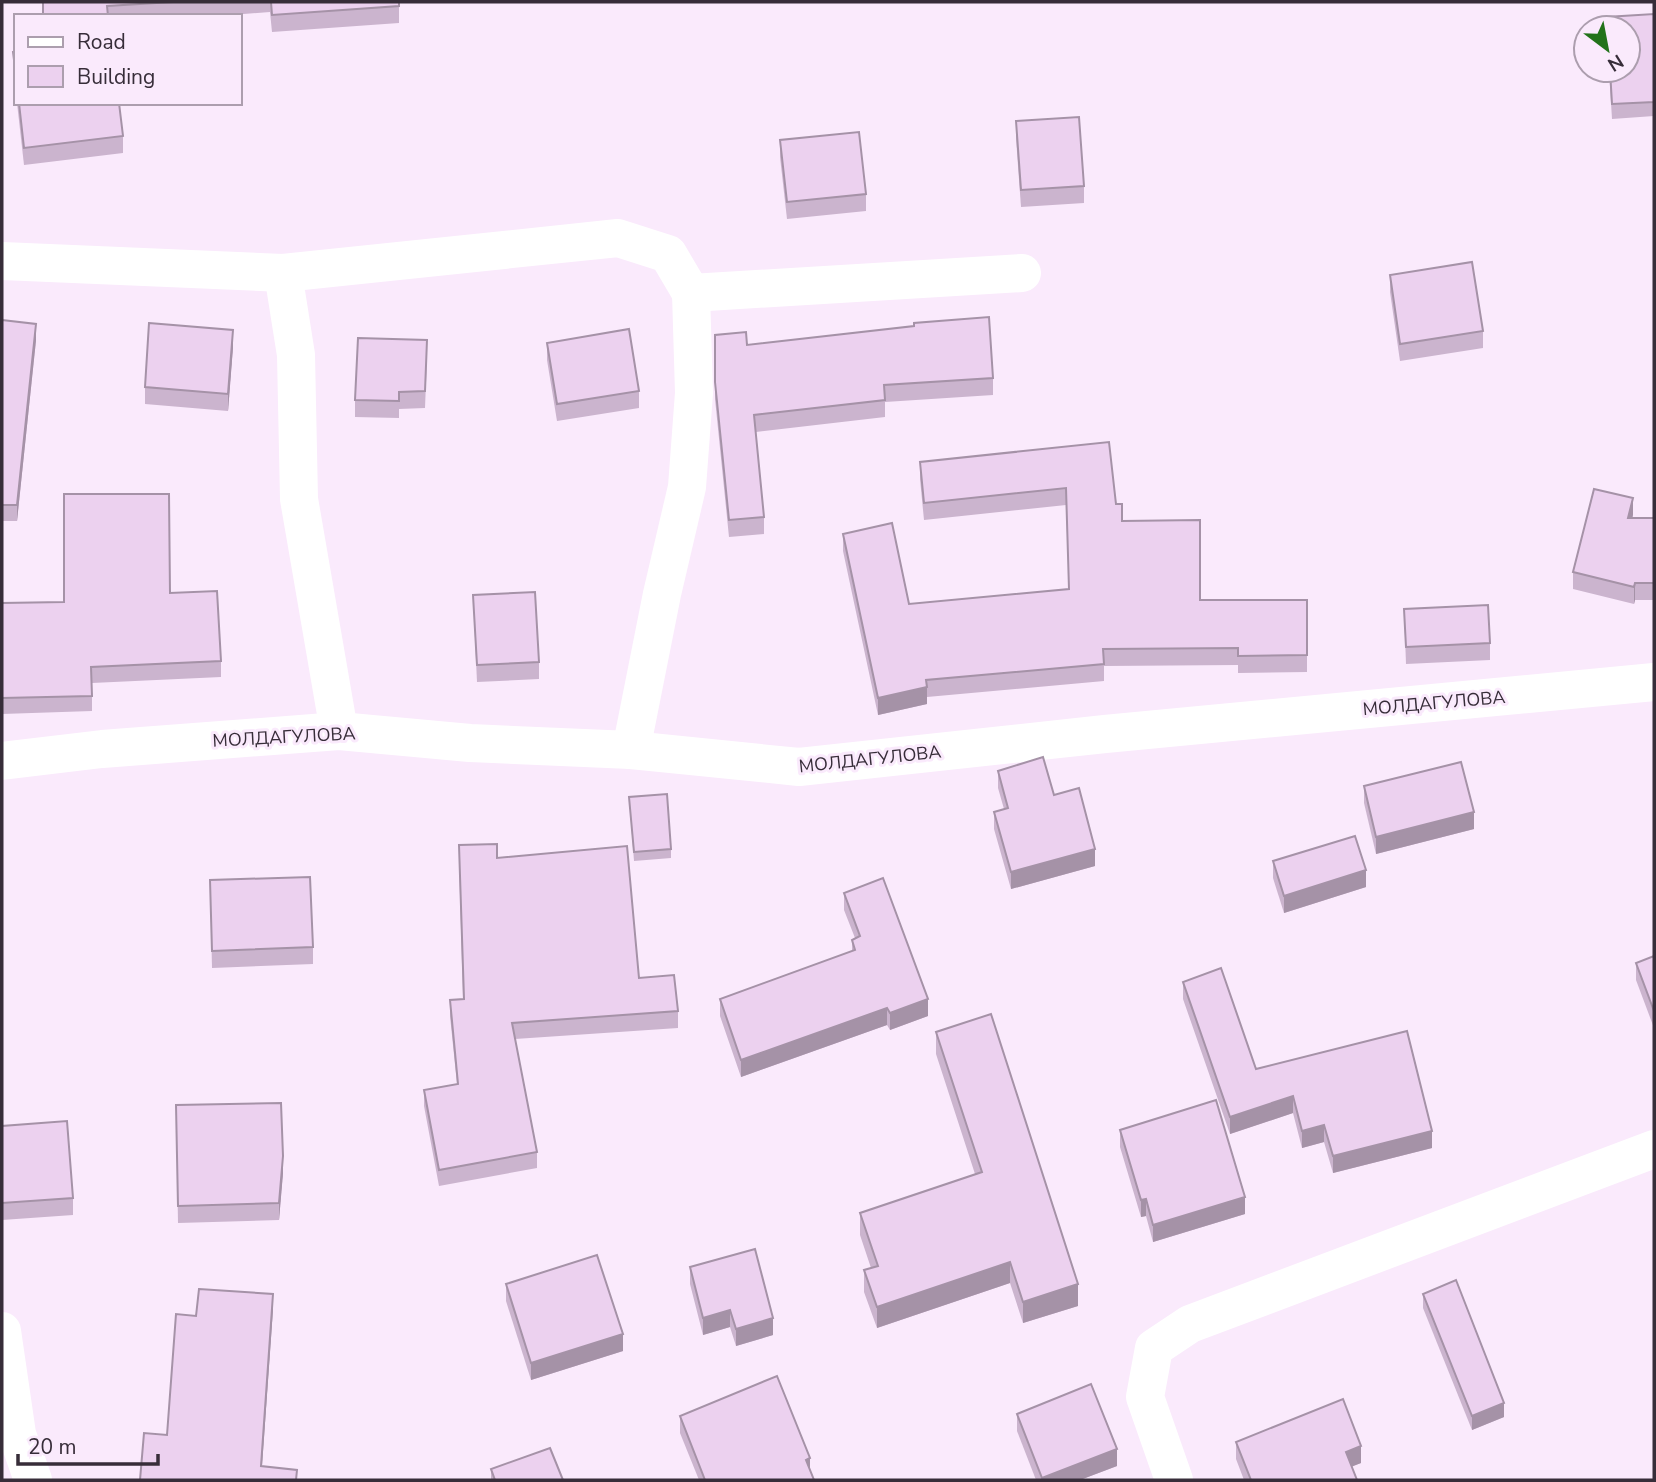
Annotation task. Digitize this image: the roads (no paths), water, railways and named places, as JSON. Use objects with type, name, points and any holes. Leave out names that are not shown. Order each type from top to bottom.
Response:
[{"type":"street","points":[[2,261],[283,273],[618,238],[668,254],[691,293],[694,393],[687,487],[662,594],[631,750]]},
{"type":"street","points":[[283,273],[296,355],[299,499],[339,731]]},
{"type":"street","points":[[691,293],[1022,273]]},
{"type":"street","name":"МОЛДАГУЛОВА","points":[[2,761],[102,749],[339,731],[470,743],[631,750],[799,767],[1105,734],[1654,682]]},
{"type":"street","points":[[1174,1480],[1144,1397],[1154,1348],[1191,1324],[1654,1149]]},
{"type":"street","points":[[2,1331],[17,1434],[33,1480]]}]
